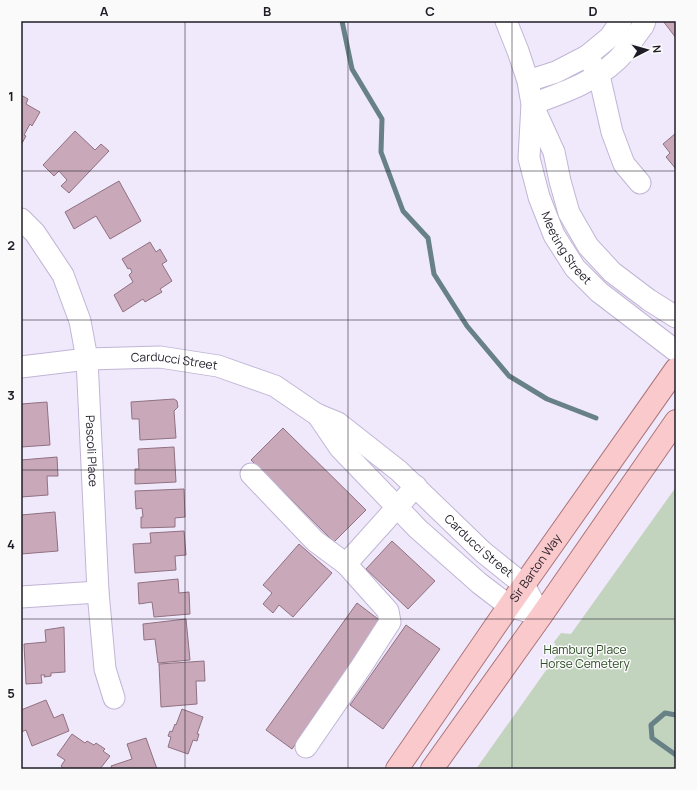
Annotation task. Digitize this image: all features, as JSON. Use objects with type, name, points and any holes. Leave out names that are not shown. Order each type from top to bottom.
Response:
[{"type":"main road","name":"Sir Barton Way","points":[[397,769],[509,606],[676,369]]},
{"type":"main road","points":[[432,769],[676,422]]},
{"type":"street","name":"Meeting Street","points":[[506,21],[528,81],[532,104],[529,158],[539,197],[554,235],[575,268],[599,292],[676,351]]},
{"type":"street","points":[[528,81],[556,72],[587,56],[610,37],[643,26],[645,21]]},
{"type":"street","points":[[532,104],[566,92],[599,75],[618,59],[622,32]]},
{"type":"street","points":[[587,56],[599,75],[612,132],[624,164],[640,183]]},
{"type":"street","name":"Meeting Street","points":[[532,104],[554,152],[569,212],[588,246],[612,272],[649,300],[676,317]]},
{"type":"street","name":"Pascoli Place","points":[[21,219],[35,233],[63,275],[80,321],[86,359],[98,592],[105,669],[114,698]]},
{"type":"street","name":"Carducci Street","points":[[21,367],[86,359],[160,357],[218,366],[275,386],[316,414],[338,424],[399,471],[483,552],[524,585],[541,616]]},
{"type":"street","name":"Carducci Street","points":[[316,414],[340,448],[396,507],[429,539],[479,583],[509,606],[541,616]]},
{"type":"street","points":[[252,474],[315,541],[346,564],[388,611],[390,622],[306,747]]},
{"type":"street","points":[[346,564],[416,486]]},
{"type":"street","points":[[21,597],[98,592]]},
{"type":"green space","name":"Hamburg Place Horse Cemetery","points":[[676,487],[676,769],[476,769],[559,652],[554,642],[561,633],[571,634]]},
{"type":"building","points":[[663,21],[676,21],[676,38]]},
{"type":"building","points":[[21,95],[28,99],[26,104],[40,112],[32,126],[30,124],[21,145]]},
{"type":"building","points":[[75,131],[95,150],[101,144],[109,151],[69,193],[61,186],[67,180],[59,171],[54,176],[43,165]]},
{"type":"building","points":[[676,133],[676,169],[666,157],[670,153],[663,144]]},
{"type":"building","points":[[119,181],[141,221],[110,239],[96,216],[74,229],[65,212]]},
{"type":"building","points":[[150,242],[156,252],[160,249],[167,261],[162,264],[172,281],[160,289],[162,292],[145,302],[143,299],[123,312],[114,295],[133,282],[129,275],[132,272],[130,268],[128,269],[122,259]]},
{"type":"building","points":[[174,399],[177,401],[178,407],[174,411],[176,438],[140,440],[139,419],[132,419],[131,402]]},
{"type":"building","points":[[47,402],[50,445],[21,447],[21,404]]},
{"type":"building","points":[[283,428],[366,510],[334,542],[251,460]]},
{"type":"building","points":[[174,447],[176,482],[135,484],[135,469],[139,469],[138,449]]},
{"type":"building","points":[[57,457],[58,476],[47,476],[48,495],[21,497],[21,460]]},
{"type":"building","points":[[184,489],[185,517],[175,518],[175,527],[141,528],[141,517],[143,517],[142,508],[136,509],[135,491]]},
{"type":"building","points":[[55,512],[58,551],[21,554],[21,515]]},
{"type":"building","points":[[184,531],[186,555],[175,556],[176,570],[135,573],[133,544],[151,543],[150,533]]},
{"type":"building","points":[[392,541],[435,581],[408,609],[366,569]]},
{"type":"building","points":[[299,544],[332,573],[293,617],[279,605],[273,613],[263,604],[272,593],[263,585]]},
{"type":"building","points":[[178,579],[179,593],[189,592],[190,614],[154,617],[152,602],[139,604],[138,583]]},
{"type":"building","points":[[357,603],[382,622],[292,749],[266,730]]},
{"type":"building","points":[[186,619],[190,660],[158,663],[155,639],[144,640],[143,624]]},
{"type":"building","points":[[406,625],[440,649],[383,729],[350,705]]},
{"type":"building","points":[[64,627],[65,672],[51,673],[51,676],[44,677],[45,675],[41,675],[42,683],[26,684],[24,644],[46,642],[45,630]]},
{"type":"building","points":[[204,661],[205,681],[196,681],[197,704],[161,707],[159,664]]},
{"type":"building","points":[[46,700],[54,718],[63,714],[69,731],[32,746],[26,730],[21,732],[21,710]]},
{"type":"building","points":[[182,709],[203,717],[197,734],[199,734],[197,741],[193,740],[188,754],[168,747],[171,737],[168,736],[170,731],[172,732],[175,724],[176,725]]},
{"type":"building","points":[[72,734],[85,743],[87,741],[94,745],[96,743],[105,749],[103,751],[110,756],[100,769],[64,769],[61,766],[65,760],[57,755]]},
{"type":"building","points":[[146,738],[157,769],[112,769],[111,766],[132,759],[127,744]]},
{"type":"waterway","points":[[342,21],[352,69],[382,119],[381,152],[403,211],[428,238],[434,274],[467,326],[509,376],[547,399],[596,418]]},
{"type":"waterway","points":[[676,715],[665,713],[651,725],[652,738],[676,755]]}]
